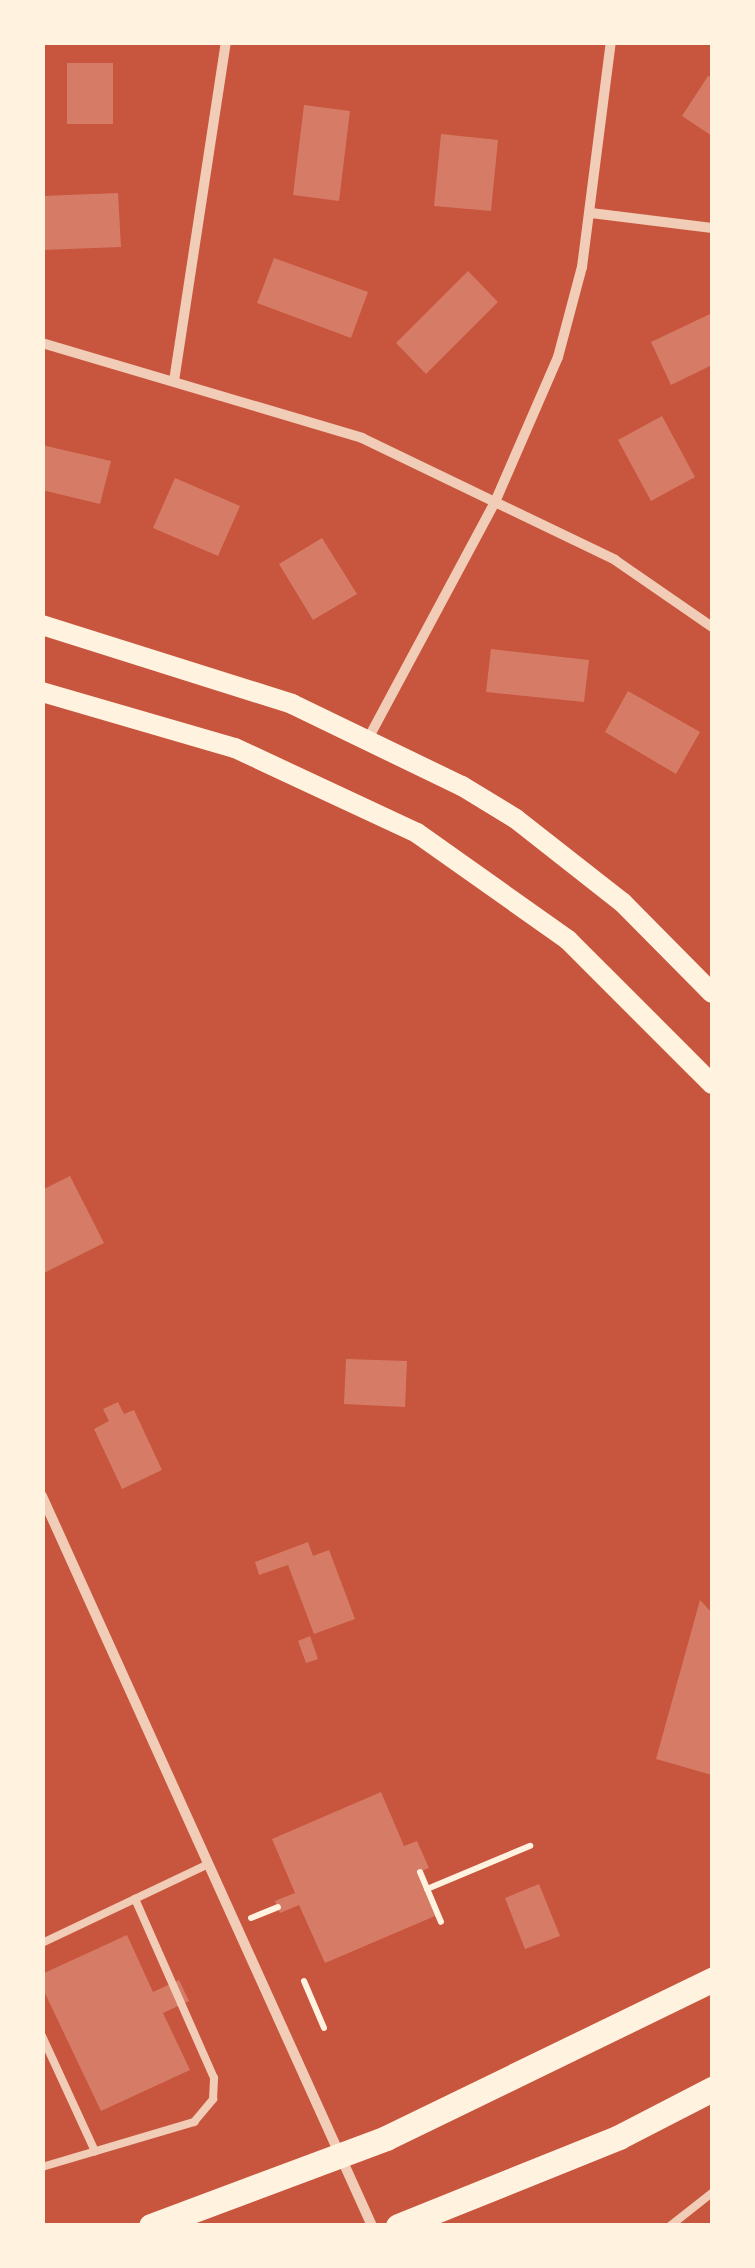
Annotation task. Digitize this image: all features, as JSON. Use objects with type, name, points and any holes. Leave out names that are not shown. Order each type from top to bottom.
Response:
[{"type":"main road","points":[[42,626],[213,675],[369,738],[516,819],[622,902],[712,994]]},
{"type":"main road","points":[[42,692],[236,748],[418,833],[568,940],[712,1084]]},
{"type":"main road","points":[[150,2226],[339,2157],[712,1980]]},
{"type":"main road","points":[[398,2226],[619,2137],[712,2089]]},
{"type":"street","points":[[174,381],[226,42]]},
{"type":"street","points":[[369,738],[495,502],[558,357],[591,213],[611,42]]},
{"type":"street","points":[[591,213],[712,228]]},
{"type":"street","points":[[42,342],[362,438],[614,560],[712,627]]},
{"type":"street","points":[[42,1496],[372,2226]]},
{"type":"lane","points":[[42,1943],[208,1864]]},
{"type":"lane","points":[[42,2167],[194,2122],[214,2092],[214,2078],[135,1899]]},
{"type":"lane","points":[[42,2036],[95,2151]]},
{"type":"lane","points":[[670,2226],[712,2193]]},
{"type":"path","points":[[427,1888],[530,1846]]},
{"type":"path","points":[[420,1872],[442,1922]]},
{"type":"path","points":[[304,1981],[324,2028]]},
{"type":"building","points":[[67,63],[113,63],[113,124],[67,124]]},
{"type":"building","points":[[708,76],[712,78],[712,136],[682,116]]},
{"type":"building","points":[[304,105],[350,111],[339,201],[293,195]]},
{"type":"building","points":[[441,134],[498,140],[491,211],[434,206]]},
{"type":"building","points":[[118,193],[121,247],[42,250],[42,196]]},
{"type":"building","points":[[274,258],[368,292],[351,338],[257,303]]},
{"type":"building","points":[[468,271],[498,302],[426,374],[396,343]]},
{"type":"building","points":[[712,313],[712,365],[671,385],[651,342]]},
{"type":"building","points":[[662,416],[695,477],[651,501],[618,440]]},
{"type":"building","points":[[42,445],[111,461],[100,504],[42,490]]},
{"type":"building","points":[[175,478],[240,506],[218,556],[153,528]]},
{"type":"building","points":[[322,538],[357,594],[313,620],[279,564]]},
{"type":"building","points":[[491,649],[589,660],[584,702],[486,692]]},
{"type":"building","points":[[628,691],[700,732],[676,774],[605,732]]},
{"type":"building","points":[[70,1176],[104,1243],[42,1274],[42,1190]]},
{"type":"building","points":[[346,1359],[407,1361],[405,1407],[344,1404]]},
{"type":"building","points":[[118,1402],[124,1414],[134,1410],[162,1470],[122,1489],[94,1429],[109,1421],[103,1409]]},
{"type":"building","points":[[308,1542],[313,1556],[329,1550],[355,1619],[314,1634],[288,1565],[259,1575],[255,1562]]},
{"type":"building","points":[[700,1600],[712,1613],[712,1775],[656,1759]]},
{"type":"building","points":[[310,1636],[318,1659],[306,1663],[298,1641]]},
{"type":"building","points":[[381,1792],[404,1846],[417,1841],[429,1868],[417,1873],[435,1916],[325,1963],[299,1905],[280,1913],[275,1901],[295,1893],[272,1839]]},
{"type":"building","points":[[539,1884],[560,1936],[525,1949],[505,1898]]},
{"type":"building","points":[[127,1935],[153,1992],[179,1980],[189,2001],[163,2013],[190,2070],[101,2111],[42,1987],[42,1974]]}]
